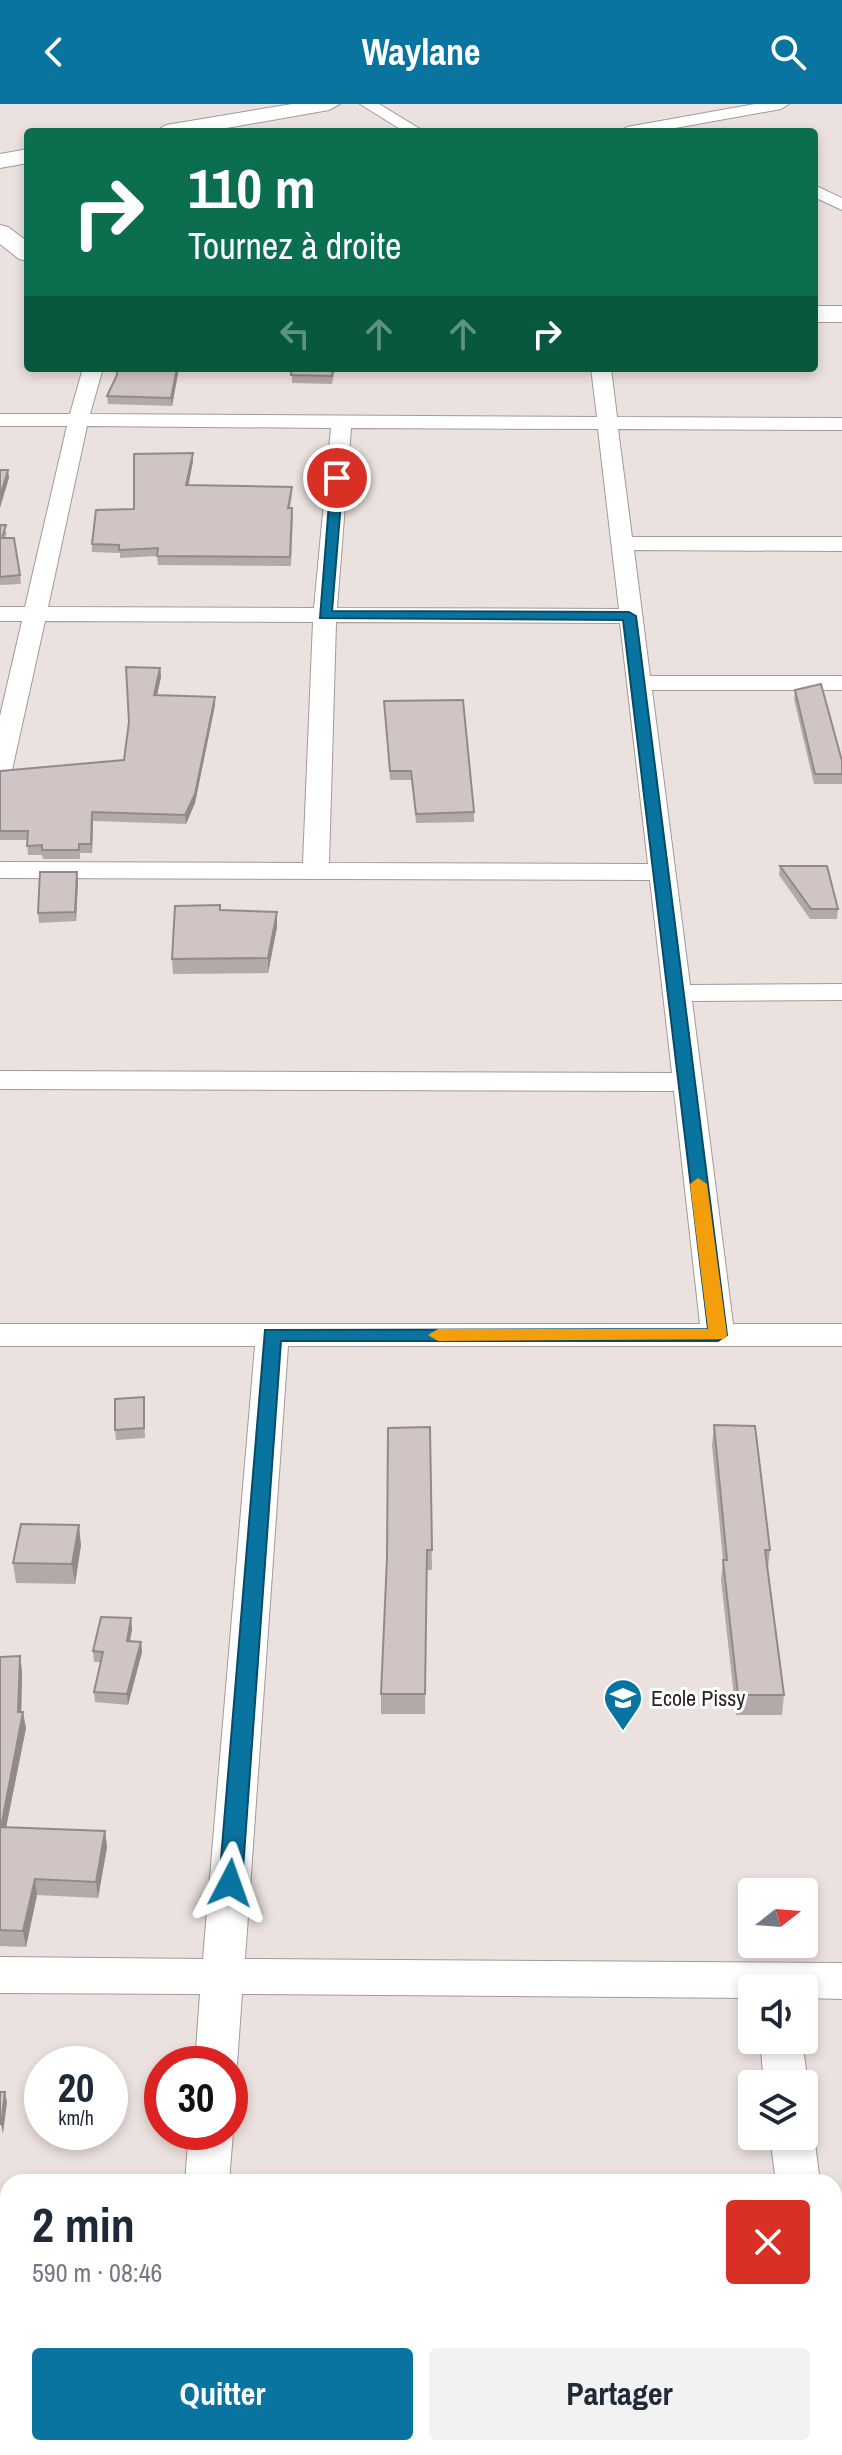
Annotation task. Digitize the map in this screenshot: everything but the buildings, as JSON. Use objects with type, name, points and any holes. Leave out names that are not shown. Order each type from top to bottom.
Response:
[{"type":"main road","points":[[189,128],[329,104]]},
{"type":"main road","points":[[0,161],[24,157]]},
{"type":"main road","points":[[0,232],[24,251]]},
{"type":"main road","points":[[818,314],[842,314]]},
{"type":"street","points":[[368,104],[410,128]]},
{"type":"street","points":[[649,128],[781,104]]},
{"type":"street","points":[[681,122],[692,128]]},
{"type":"street","points":[[819,185],[842,205]]},
{"type":"street","points":[[0,770],[78,421],[92,372]]},
{"type":"street","points":[[601,372],[718,1335]]},
{"type":"street","points":[[0,420],[842,424]]},
{"type":"street","points":[[316,871],[325,615],[341,423]]},
{"type":"street","points":[[621,543],[842,544]]},
{"type":"street","points":[[0,614],[629,616]]},
{"type":"street","points":[[638,683],[842,683]]},
{"type":"street","points":[[0,870],[660,872]]},
{"type":"street","points":[[675,993],[842,992]]},
{"type":"street","points":[[0,1080],[686,1082]]},
{"type":"street","points":[[0,1335],[842,1335]]},
{"type":"street","points":[[217,2046],[272,1335]]},
{"type":"street","points":[[0,1975],[223,1975],[738,1983]]},
{"type":"street","points":[[818,1982],[842,1981]]},
{"type":"street","points":[[208,2174],[210,2150]]},
{"type":"street","points":[[794,2150],[797,2174]]},
{"type":"slow traffic","points":[[438,1335],[718,1335],[698,1184]]},
{"type":"place","name":"Ecole Pissy","points":[[623,1732]]},
{"type":"route","points":[[230,1883],[272,1335],[718,1335],[629,616],[325,615],[337,478]]}]
